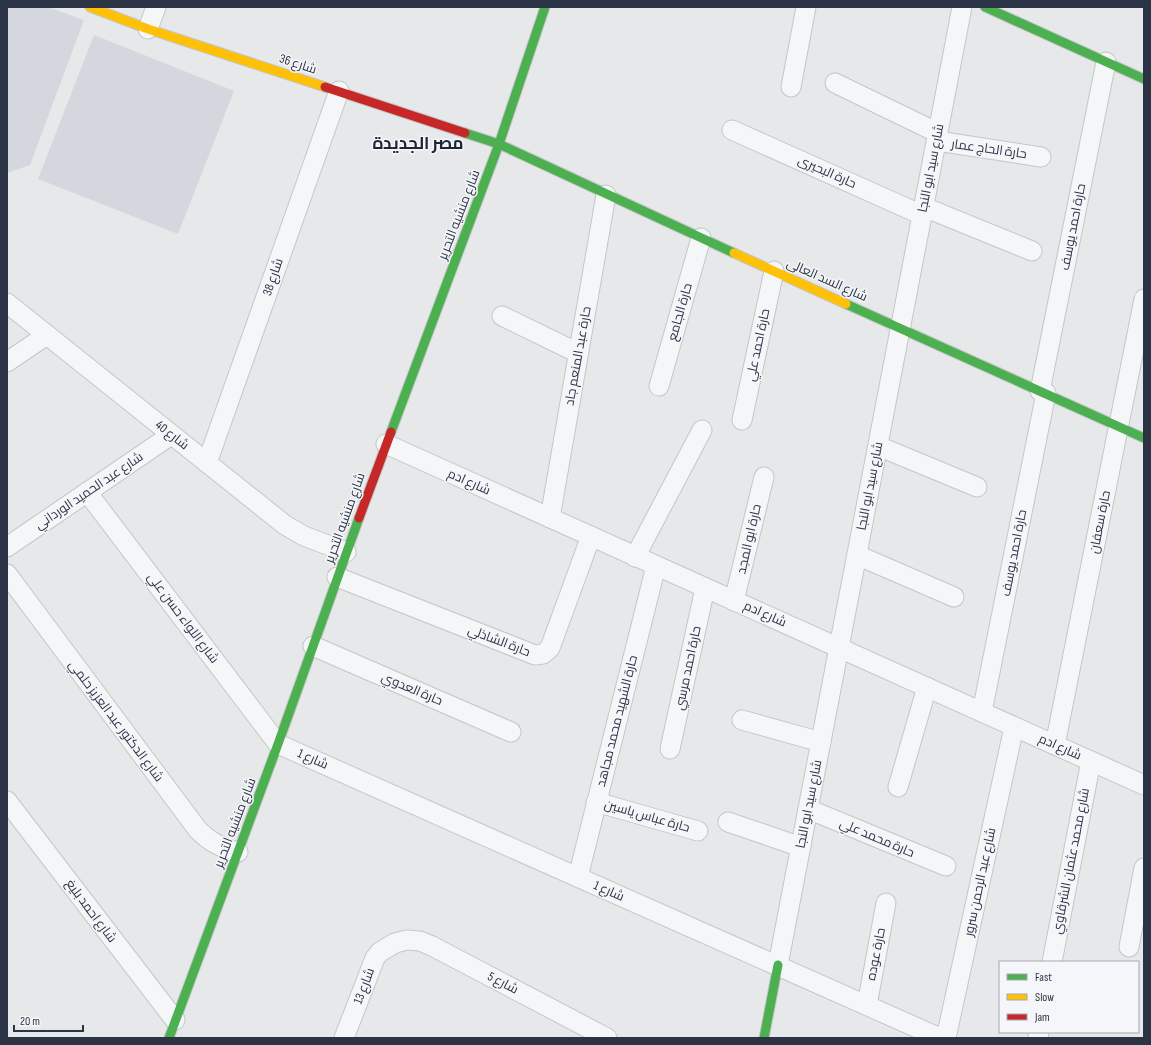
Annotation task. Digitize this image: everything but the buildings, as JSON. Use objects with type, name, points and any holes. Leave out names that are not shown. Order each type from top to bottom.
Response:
[{"type":"street","name":"شارع 36","points":[[90,7],[148,29],[499,144]]},
{"type":"street","points":[[148,29],[156,7]]},
{"type":"street","name":"شارع منشيه التحرير","points":[[169,1038],[278,744],[346,552],[499,144],[545,7]]},
{"type":"street","points":[[791,87],[806,7]]},
{"type":"street","name":"شارع سيد ابو النجا","points":[[778,965],[962,7]]},
{"type":"street","points":[[985,7],[1144,79]]},
{"type":"street","name":"حارة احمد يوسف","points":[[982,712],[1106,62]]},
{"type":"street","name":"حارة الحاج عمار","points":[[836,84],[937,137],[1041,156]]},
{"type":"street","name":"شارع 38","points":[[207,463],[339,91]]},
{"type":"street","name":"حارة البحيرى","points":[[732,130],[923,211],[1032,251]]},
{"type":"street","name":"شارع السد العالى","points":[[499,144],[606,195],[1144,438]]},
{"type":"street","name":"حارة عبد المنعم جاد","points":[[550,518],[606,195]]},
{"type":"street","name":"حارة الجامع","points":[[659,386],[701,238]]},
{"type":"street","name":"حارة احمد علي","points":[[742,420],[774,271]]},
{"type":"street","name":"حارة سعفان","points":[[1055,745],[1144,299]]},
{"type":"street","name":"شارع 40","points":[[7,303],[285,525],[304,536],[346,552]]},
{"type":"street","points":[[502,316],[578,353]]},
{"type":"street","points":[[7,362],[47,335]]},
{"type":"street","points":[[635,556],[702,430]]},
{"type":"street","name":"شارع عبد الحميد الورداني","points":[[7,547],[171,435]]},
{"type":"street","name":"شارع ادم","points":[[386,444],[1014,727],[1091,761],[1143,780]]},
{"type":"street","points":[[878,446],[977,487]]},
{"type":"street","name":"حارة ابو المجد","points":[[734,601],[764,477]]},
{"type":"street","name":"شارع اللواء حسن علي","points":[[87,492],[278,744]]},
{"type":"street","name":"حارة الشاذلي","points":[[337,577],[535,655],[539,655],[550,648],[591,536]]},
{"type":"street","points":[[857,555],[954,597]]},
{"type":"street","name":"حارة الشهيد محمد مجاهد","points":[[578,877],[656,566]]},
{"type":"street","name":"شارع الدكتور عبد العزيز حلمي","points":[[7,574],[198,830],[209,840],[223,848],[238,852]]},
{"type":"street","name":"حارة احمد مرسي","points":[[670,749],[705,588]]},
{"type":"street","name":"حارة العدوي","points":[[313,646],[511,732]]},
{"type":"street","points":[[898,787],[928,687]]},
{"type":"street","points":[[742,720],[821,742]]},
{"type":"street","name":"شارع عبد الرحمن سرور","points":[[946,1038],[1014,727]]},
{"type":"street","name":"شارع 1","points":[[278,744],[940,1038]]},
{"type":"street","name":"شارع محمد عثمان الشرقاوي","points":[[1052,961],[1091,761]]},
{"type":"street","name":"شارع احمد بليغ","points":[[7,801],[175,1020]]},
{"type":"street","name":"حارة عباس ياسين","points":[[596,802],[698,831]]},
{"type":"street","name":"حارة محمد علي","points":[[808,809],[946,866]]},
{"type":"street","points":[[728,822],[800,847]]},
{"type":"street","points":[[1129,947],[1144,868]]},
{"type":"street","name":"حارة عوده","points":[[867,1005],[886,903]]},
{"type":"street","name":"شارع 5","points":[[395,943],[407,940],[420,941],[432,946],[607,1038]]},
{"type":"street","name":"شارع 13","points":[[344,1038],[375,958],[384,949],[395,943]]},
{"type":"street","points":[[764,1038],[778,965]]},
{"type":"shaded area","points":[[7,7],[48,7],[84,20],[30,165],[7,173]]},
{"type":"shaded area","points":[[94,35],[234,91],[178,234],[38,179]]},
{"type":"traffic: fast","points":[[391,432],[499,144],[545,7]]},
{"type":"traffic: fast","points":[[985,7],[1144,79]]},
{"type":"traffic: fast","points":[[465,133],[499,144],[734,253]]},
{"type":"traffic: fast","points":[[846,304],[1144,438]]},
{"type":"traffic: fast","points":[[169,1038],[278,744],[359,518]]},
{"type":"traffic: fast","points":[[764,1038],[778,965]]},
{"type":"traffic: slow","points":[[90,7],[148,29],[325,87]]},
{"type":"traffic: slow","points":[[734,253],[846,304]]},
{"type":"traffic: jam","points":[[325,87],[465,133]]},
{"type":"traffic: jam","points":[[359,518],[391,432]]},
{"type":"district","name":"مصر الجديدة","points":[[418,144]]}]
